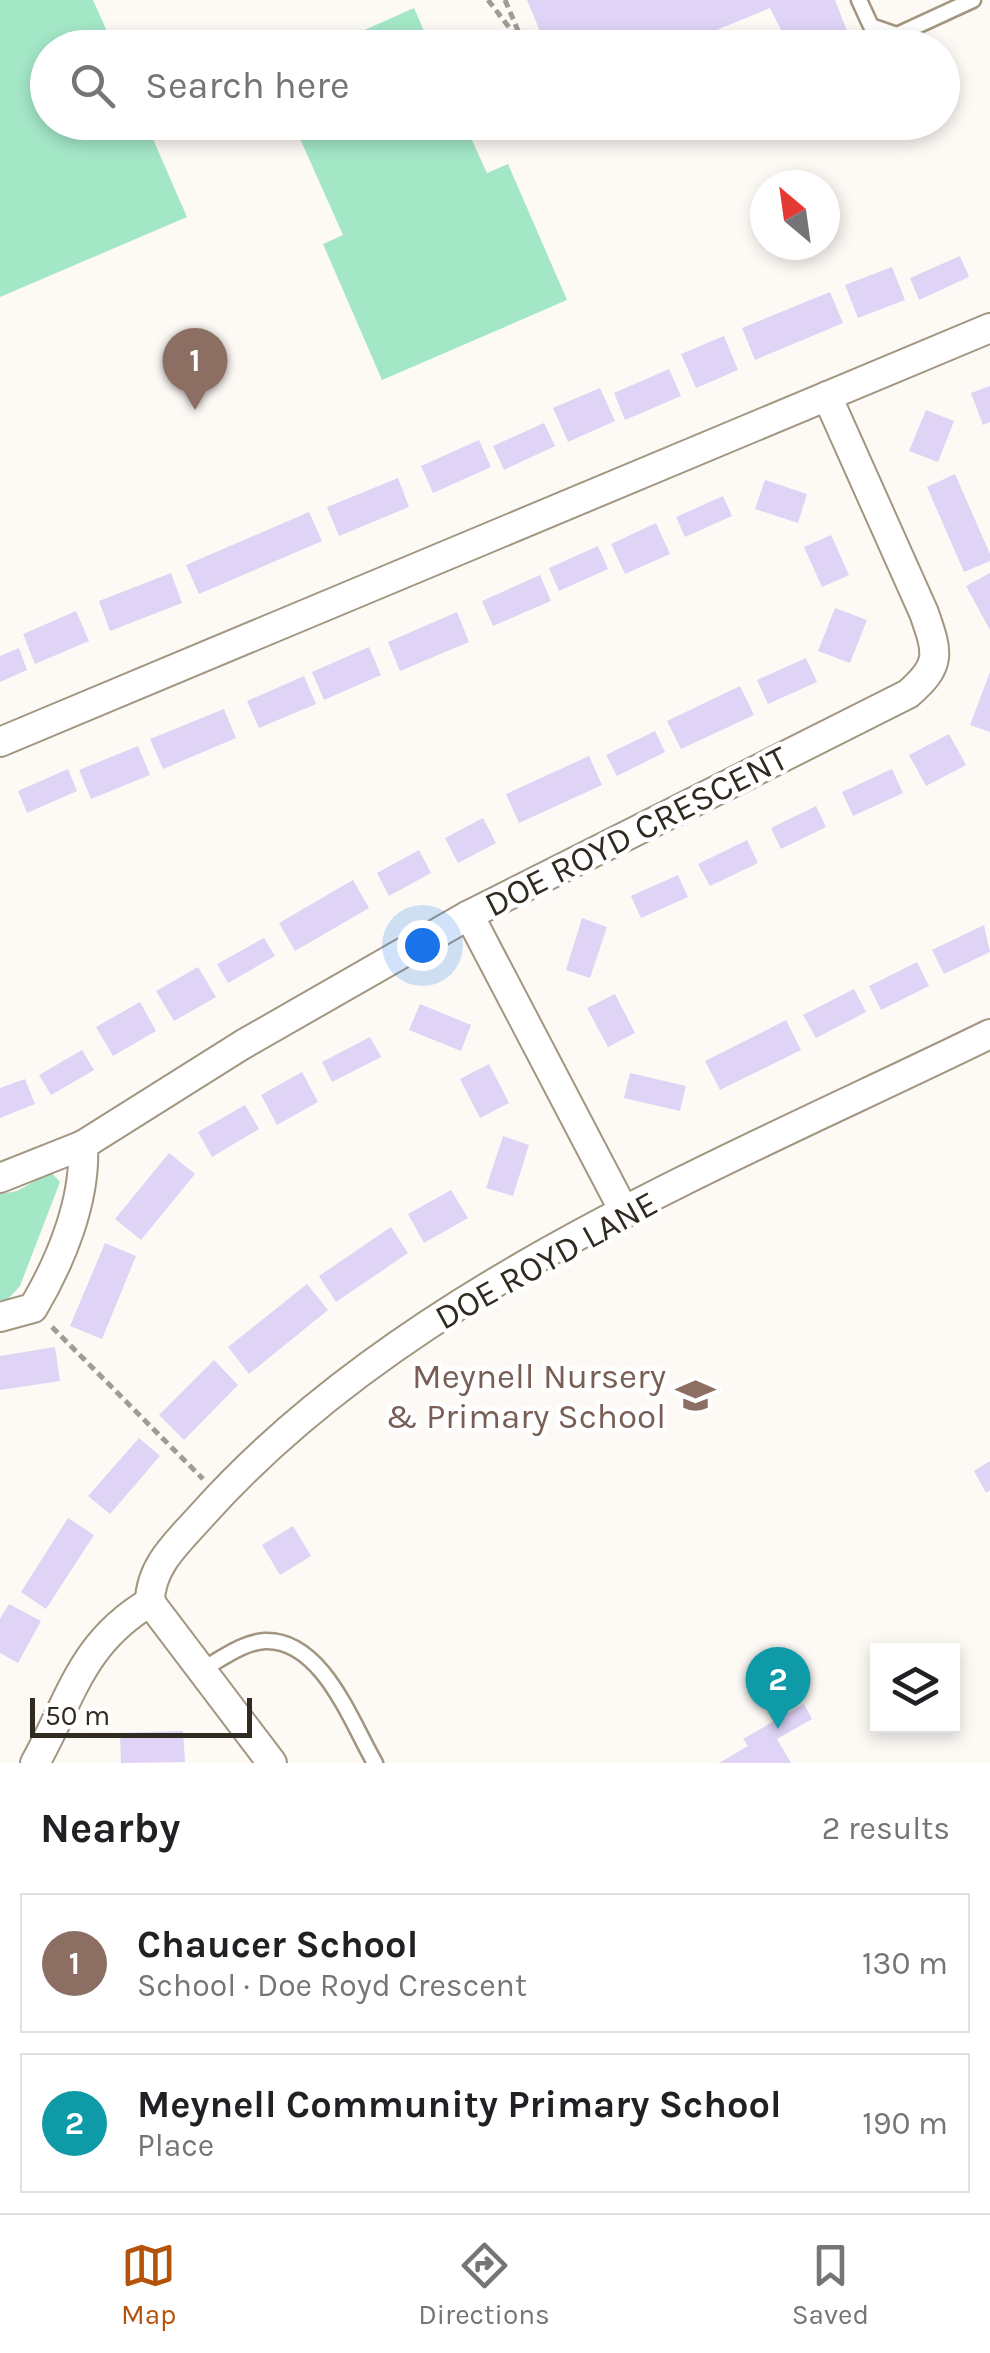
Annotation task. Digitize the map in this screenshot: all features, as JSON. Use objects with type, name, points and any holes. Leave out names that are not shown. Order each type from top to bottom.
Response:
[{"type":"street","points":[[0,742],[990,328]]},
{"type":"street","name":"DOE ROYD CRESCENT","points":[[0,1178],[83,1145],[242,1045],[469,916],[908,694],[930,676],[937,650],[924,613],[828,396]]},
{"type":"street","points":[[469,916],[626,1213]]},
{"type":"street","name":"DOE ROYD LANE","points":[[150,1602],[150,1583],[162,1560],[220,1496],[336,1390],[428,1324],[626,1213],[990,1034]]},
{"type":"street","points":[[0,1316],[33,1308],[81,1194],[83,1145]]},
{"type":"street","points":[[36,1763],[83,1662],[105,1634],[150,1602],[272,1763]]},
{"type":"lane","points":[[859,0],[871,26],[883,30]]},
{"type":"lane","points":[[908,30],[973,0]]},
{"type":"lane","points":[[200,1671],[262,1641],[289,1644],[313,1659],[376,1763]]},
{"type":"path","points":[[488,0],[511,30]]},
{"type":"path","points":[[504,0],[517,30]]},
{"type":"path","points":[[33,1308],[220,1496]]},
{"type":"green space","points":[[0,0],[93,0],[106,30],[30,30],[30,140],[153,140],[187,217],[0,297]]},
{"type":"green space","points":[[414,8],[424,30],[364,30]]},
{"type":"green space","points":[[301,140],[472,140],[487,173],[508,164],[567,300],[382,380],[323,244],[343,235]]},
{"type":"green space","points":[[51,1172],[60,1182],[20,1286],[7,1300],[0,1300],[0,1194],[17,1191]]},
{"type":"building","points":[[527,0],[835,0],[847,30],[781,30],[770,8],[717,30],[540,30]]},
{"type":"building","points":[[960,256],[969,277],[919,300],[910,278]]},
{"type":"building","points":[[892,267],[905,300],[858,318],[845,285]]},
{"type":"building","points":[[830,292],[843,323],[755,360],[742,328]]},
{"type":"building","points":[[724,336],[738,370],[696,388],[681,354]]},
{"type":"building","points":[[669,369],[681,396],[625,420],[614,393]]},
{"type":"building","points":[[990,386],[990,422],[983,425],[971,393]]},
{"type":"building","points":[[600,388],[615,421],[568,442],[553,408]]},
{"type":"building","points":[[926,410],[954,421],[938,462],[909,451]]},
{"type":"building","points":[[544,423],[555,446],[504,470],[493,446]]},
{"type":"building","points":[[479,440],[491,467],[433,493],[421,466]]},
{"type":"building","points":[[955,474],[990,554],[990,561],[964,572],[927,487]]},
{"type":"building","points":[[398,478],[409,507],[339,536],[327,507]]},
{"type":"building","points":[[765,480],[807,494],[798,523],[755,509]]},
{"type":"building","points":[[723,496],[732,516],[685,537],[676,517]]},
{"type":"building","points":[[309,512],[322,541],[199,594],[186,565]]},
{"type":"building","points":[[656,523],[670,554],[625,574],[611,544]]},
{"type":"building","points":[[831,535],[849,575],[822,587],[804,547]]},
{"type":"building","points":[[598,546],[608,569],[559,591],[549,568]]},
{"type":"building","points":[[171,573],[182,603],[110,631],[99,601]]},
{"type":"building","points":[[990,573],[990,630],[966,586]]},
{"type":"building","points":[[540,575],[551,601],[493,626],[482,601]]},
{"type":"building","points":[[835,608],[867,620],[850,663],[818,651]]},
{"type":"building","points":[[76,611],[89,641],[35,664],[23,634]]},
{"type":"building","points":[[457,612],[469,642],[400,671],[388,642]]},
{"type":"building","points":[[369,647],[381,675],[324,700],[312,672]]},
{"type":"building","points":[[19,648],[27,670],[0,682],[0,656]]},
{"type":"building","points":[[806,658],[817,682],[768,704],[757,680]]},
{"type":"building","points":[[990,672],[990,732],[970,725]]},
{"type":"building","points":[[304,676],[316,704],[259,728],[247,701]]},
{"type":"building","points":[[740,686],[754,715],[681,749],[667,721]]},
{"type":"building","points":[[224,709],[236,738],[163,769],[150,739]]},
{"type":"building","points":[[655,731],[665,752],[617,776],[606,755]]},
{"type":"building","points":[[949,734],[966,765],[926,786],[909,755]]},
{"type":"building","points":[[138,746],[150,775],[91,799],[79,770]]},
{"type":"building","points":[[589,756],[602,785],[519,823],[506,794]]},
{"type":"building","points":[[68,769],[77,791],[27,813],[18,791]]},
{"type":"building","points":[[892,769],[903,793],[853,816],[842,792]]},
{"type":"building","points":[[816,806],[826,827],[781,849],[771,828]]},
{"type":"building","points":[[483,818],[496,843],[458,863],[445,838]]},
{"type":"building","points":[[747,840],[758,863],[710,886],[698,864]]},
{"type":"building","points":[[419,850],[431,873],[389,896],[377,873]]},
{"type":"building","points":[[678,875],[688,897],[641,918],[631,896]]},
{"type":"building","points":[[353,880],[369,908],[295,951],[279,923]]},
{"type":"building","points":[[582,918],[607,927],[590,978],[566,970]]},
{"type":"building","points":[[984,925],[990,952],[944,974],[932,950]]},
{"type":"building","points":[[264,938],[275,956],[228,983],[217,964]]},
{"type":"building","points":[[917,962],[929,986],[881,1010],[869,986]]},
{"type":"building","points":[[198,967],[216,997],[174,1021],[156,991]]},
{"type":"building","points":[[854,989],[866,1012],[816,1038],[803,1015]]},
{"type":"building","points":[[615,994],[635,1033],[608,1047],[587,1008]]},
{"type":"building","points":[[140,1002],[156,1031],[113,1056],[96,1027]]},
{"type":"building","points":[[420,1004],[471,1025],[461,1051],[409,1030]]},
{"type":"building","points":[[786,1020],[801,1050],[720,1090],[705,1061]]},
{"type":"building","points":[[370,1037],[381,1057],[332,1082],[322,1062]]},
{"type":"building","points":[[82,1050],[94,1070],[51,1095],[39,1075]]},
{"type":"building","points":[[489,1064],[509,1103],[480,1118],[460,1079]]},
{"type":"building","points":[[302,1072],[318,1102],[277,1125],[261,1095]]},
{"type":"building","points":[[630,1073],[686,1086],[680,1111],[624,1098]]},
{"type":"building","points":[[25,1079],[35,1104],[0,1118],[0,1088]]},
{"type":"building","points":[[245,1105],[259,1129],[212,1157],[198,1132]]},
{"type":"building","points":[[503,1136],[529,1145],[513,1196],[486,1188]]},
{"type":"building","points":[[169,1153],[195,1174],[141,1240],[115,1219]]},
{"type":"building","points":[[451,1190],[468,1218],[424,1243],[408,1214]]},
{"type":"building","points":[[391,1227],[408,1253],[336,1302],[319,1276]]},
{"type":"building","points":[[105,1243],[136,1256],[102,1339],[70,1326]]},
{"type":"building","points":[[307,1284],[328,1310],[249,1374],[228,1347]]},
{"type":"building","points":[[55,1347],[60,1381],[0,1390],[0,1356]]},
{"type":"building","points":[[214,1360],[238,1385],[184,1440],[159,1415]]},
{"type":"building","points":[[139,1438],[160,1456],[110,1514],[88,1496]]},
{"type":"building","points":[[990,1461],[990,1490],[986,1493],[974,1471]]},
{"type":"building","points":[[68,1518],[94,1535],[46,1609],[21,1592]]},
{"type":"building","points":[[293,1526],[311,1556],[280,1575],[262,1545]]},
{"type":"building","points":[[9,1604],[41,1621],[18,1663],[0,1653],[0,1619]]},
{"type":"building","points":[[804,1704],[812,1719],[777,1739],[791,1763],[719,1763],[748,1746],[743,1739]]},
{"type":"building","points":[[183,1731],[185,1762],[121,1763],[120,1733]]},
{"type":"place","name":"Chaucer School","points":[[195,410]]},
{"type":"place","name":"Meynell Nursery & Primary School","points":[[696,1396]]},
{"type":"place","name":"Meynell Community Primary School","points":[[778,1729]]}]
